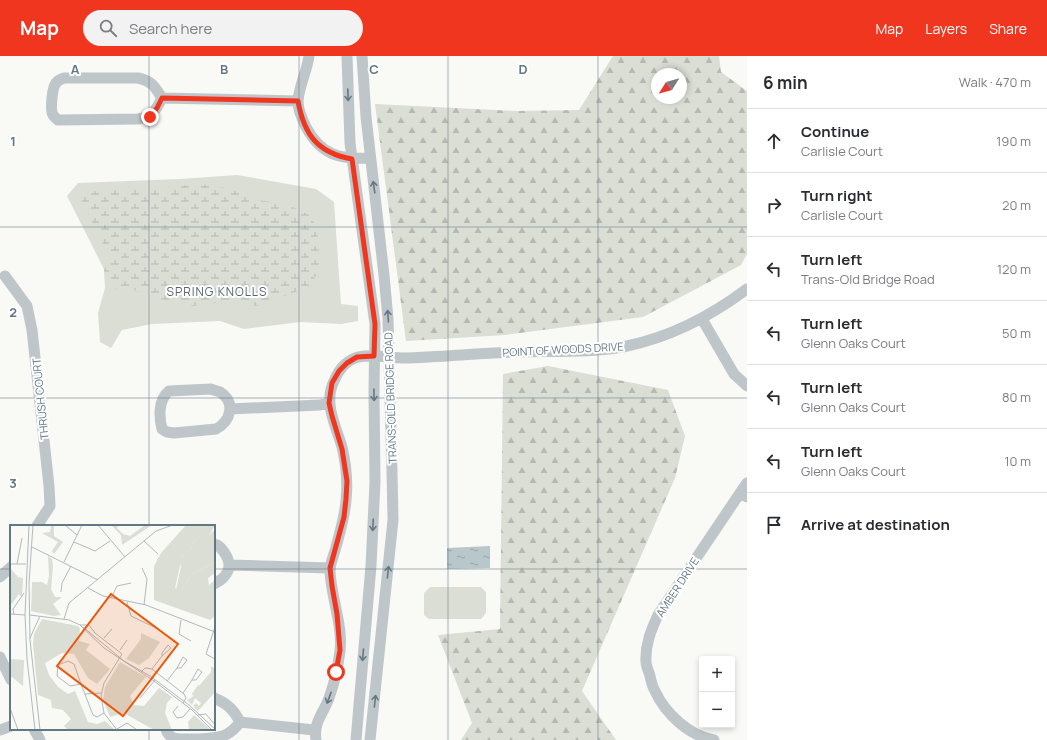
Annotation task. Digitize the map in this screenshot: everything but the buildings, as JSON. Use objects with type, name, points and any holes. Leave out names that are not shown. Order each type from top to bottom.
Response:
[{"type":"street","points":[[309,56],[298,101],[301,116],[313,139],[321,148],[338,157],[352,159],[370,158]]},
{"type":"street","name":"TRANS-OLD BRIDGE ROAD","points":[[347,56],[350,143],[375,324],[375,482],[371,566],[356,740]]},
{"type":"street","name":"TRANS-OLD BRIDGE ROAD","points":[[362,56],[370,158],[388,319],[393,520],[370,740]]},
{"type":"street","points":[[64,78],[138,78],[148,80],[162,98],[150,117],[138,120],[58,120],[52,111],[53,90],[55,84],[58,80],[64,78]]},
{"type":"street","points":[[162,98],[298,101]]},
{"type":"street","name":"THRUSH COURT","points":[[5,276],[26,306],[32,330],[50,506],[38,525]]},
{"type":"street","name":"POINT OF WOODS DRIVE","points":[[329,403],[332,383],[339,371],[347,363],[357,357],[374,356],[403,358],[479,353],[586,350],[625,346],[658,338],[702,319],[747,289]]},
{"type":"street","points":[[702,319],[734,374],[747,386]]},
{"type":"street","points":[[211,389],[220,392],[227,400],[230,409],[228,418],[222,426],[216,429],[167,432],[162,430],[160,424],[161,402],[164,395],[169,391],[211,389]]},
{"type":"street","points":[[230,409],[320,405],[329,403],[342,449],[347,481],[344,517],[330,568],[337,614],[340,650],[330,696],[315,735],[240,722]]},
{"type":"street","name":"AMBER DRIVE","points":[[714,740],[707,739],[693,733],[679,722],[664,706],[654,690],[646,662],[649,635],[658,614],[744,495],[747,483]]},
{"type":"street","points":[[215,544],[223,550],[228,557],[230,565],[226,574],[215,583]]},
{"type":"street","points":[[230,565],[330,568]]},
{"type":"street","points":[[0,577],[10,568]]},
{"type":"street","points":[[0,656],[10,678]]},
{"type":"street","points":[[215,698],[224,702],[236,715],[240,722]]},
{"type":"street","points":[[166,730],[169,735],[174,738],[211,739],[223,736],[233,731],[240,722]]},
{"type":"street","points":[[0,730],[10,726]]},
{"type":"street","points":[[35,730],[40,740]]},
{"type":"green space","points":[[613,56],[719,56],[721,72],[747,91],[747,254],[741,265],[643,317],[505,335],[406,341],[375,104],[516,111],[579,110]]},
{"type":"green space","points":[[237,175],[316,189],[334,202],[341,304],[358,306],[358,321],[341,324],[300,322],[244,329],[220,321],[152,324],[122,330],[111,348],[100,342],[98,313],[105,288],[104,269],[67,196],[78,183]]},
{"type":"green space","points":[[190,184],[212,185],[233,190],[257,200],[284,203],[308,214],[317,226],[320,269],[309,287],[257,306],[228,301],[193,306],[156,298],[131,289],[116,289],[105,280],[104,269],[110,259],[80,197],[90,193],[110,189],[166,189]]},
{"type":"green space","points":[[548,366],[668,390],[685,436],[675,478],[582,691],[616,740],[461,740],[472,723],[438,635],[500,629],[503,374]]},
{"type":"green space","points":[[430,587],[481,587],[486,592],[486,613],[481,619],[429,619],[424,615],[424,593]]},
{"type":"water","points":[[490,546],[490,568],[447,569],[447,548]]},
{"type":"district","name":"SPRING KNOLLS","points":[[217,291]]},
{"type":"route","points":[[150,117],[162,98],[298,101],[301,116],[313,139],[321,148],[338,157],[352,159],[375,324],[374,356],[357,357],[347,363],[339,371],[332,383],[329,403],[342,449],[347,481],[344,517],[330,568],[337,614],[340,650],[336,672]]}]
